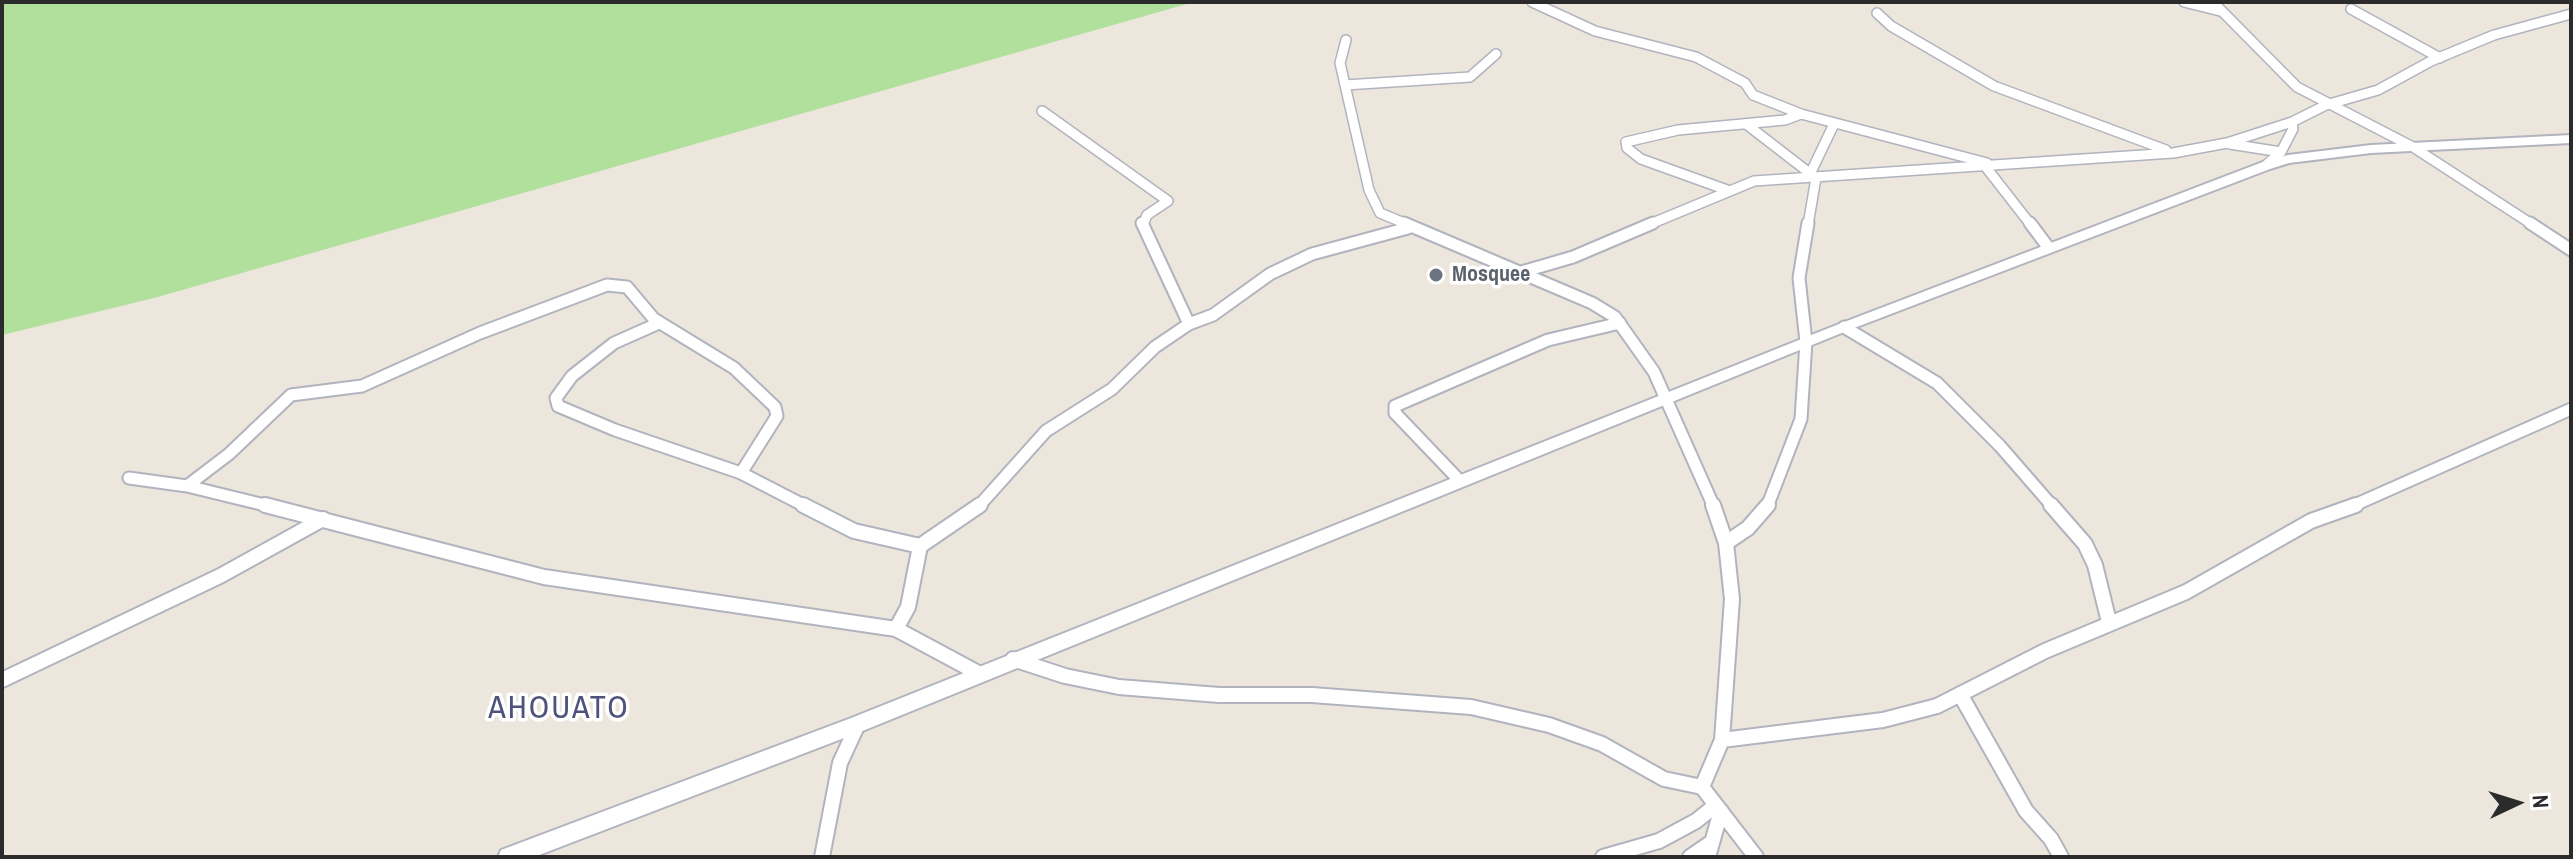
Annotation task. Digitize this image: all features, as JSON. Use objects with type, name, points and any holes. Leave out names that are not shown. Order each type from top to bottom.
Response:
[{"type":"street","points":[[1532,2],[1555,16],[1595,31],[1696,57],[1741,80],[1753,95],[1801,114],[1990,166],[2048,247]]},
{"type":"street","points":[[2184,2],[2223,12]]},
{"type":"street","points":[[2213,2],[2297,87],[2326,105],[2413,147],[2571,250]]},
{"type":"street","points":[[2351,9],[2440,58]]},
{"type":"street","points":[[1877,13],[1901,32],[1994,86],[2173,153]]},
{"type":"street","points":[[1518,273],[1573,257],[1754,181],[2173,153],[2227,143],[2292,122],[2326,105],[2378,90],[2494,35],[2571,14]]},
{"type":"street","points":[[1346,40],[1340,63],[1374,205],[1380,213],[1408,228],[1592,303],[1620,323],[1654,372],[1666,397],[1713,504],[1726,543],[1732,599],[1722,740],[1702,787]]},
{"type":"street","points":[[1345,85],[1470,77],[1496,54]]},
{"type":"street","points":[[1749,123],[1771,102]]},
{"type":"street","points":[[1042,111],[1168,201],[1147,215],[1142,223],[1189,324]]},
{"type":"street","points":[[1727,190],[1641,159],[1627,148],[1626,142],[1678,130],[1801,114]]},
{"type":"street","points":[[2265,166],[2281,152],[2293,129],[2292,122]]},
{"type":"street","points":[[1749,123],[1764,141],[1814,175]]},
{"type":"street","points":[[1726,543],[1748,528],[1770,503],[1801,419],[1806,342],[1799,278],[1814,175],[1834,124]]},
{"type":"street","points":[[509,857],[858,724],[1012,659],[1666,397],[2048,247],[2265,166],[2324,153],[2571,139]]},
{"type":"street","points":[[2227,143],[2281,152]]},
{"type":"street","points":[[659,323],[614,343],[572,376],[556,398],[558,406],[615,430],[741,473],[854,531],[920,546],[970,515],[1004,482],[1046,431],[1112,389],[1155,347],[1189,324],[1213,315],[1270,274],[1312,254],[1408,228]]},
{"type":"street","points":[[187,486],[229,454],[291,395],[362,386],[480,333],[607,285],[627,287],[659,323],[734,368],[775,407],[777,416],[741,473]]},
{"type":"street","points":[[1459,480],[1395,413],[1395,406],[1548,340],[1620,323]]},
{"type":"street","points":[[1844,327],[1937,383],[2000,446],[2085,544],[2095,565],[2109,622]]},
{"type":"street","points":[[1722,740],[1912,715],[2109,622],[2186,592],[2311,521],[2380,496],[2571,409]]},
{"type":"street","points":[[129,478],[187,486],[544,577],[896,629],[978,673]]},
{"type":"street","points":[[2,680],[220,576],[323,519]]},
{"type":"street","points":[[896,629],[908,607],[920,546]]},
{"type":"street","points":[[1012,659],[1065,676],[1119,687],[1219,695],[1312,695],[1471,707],[1549,725],[1602,744],[1664,779],[1702,787],[1756,857]]},
{"type":"street","points":[[1960,694],[2026,811],[2051,839],[2061,857]]},
{"type":"street","points":[[822,857],[840,763],[858,724]]},
{"type":"street","points":[[1690,857],[1709,851],[1718,808]]},
{"type":"street","points":[[1603,857],[1630,852],[1659,841],[1718,808]]},
{"type":"green space","points":[[2,2],[1194,2],[154,298],[2,335]]},
{"type":"place","name":"Mosquee","points":[[1436,275]]},
{"type":"district","name":"AHOUATO","points":[[559,709]]}]
